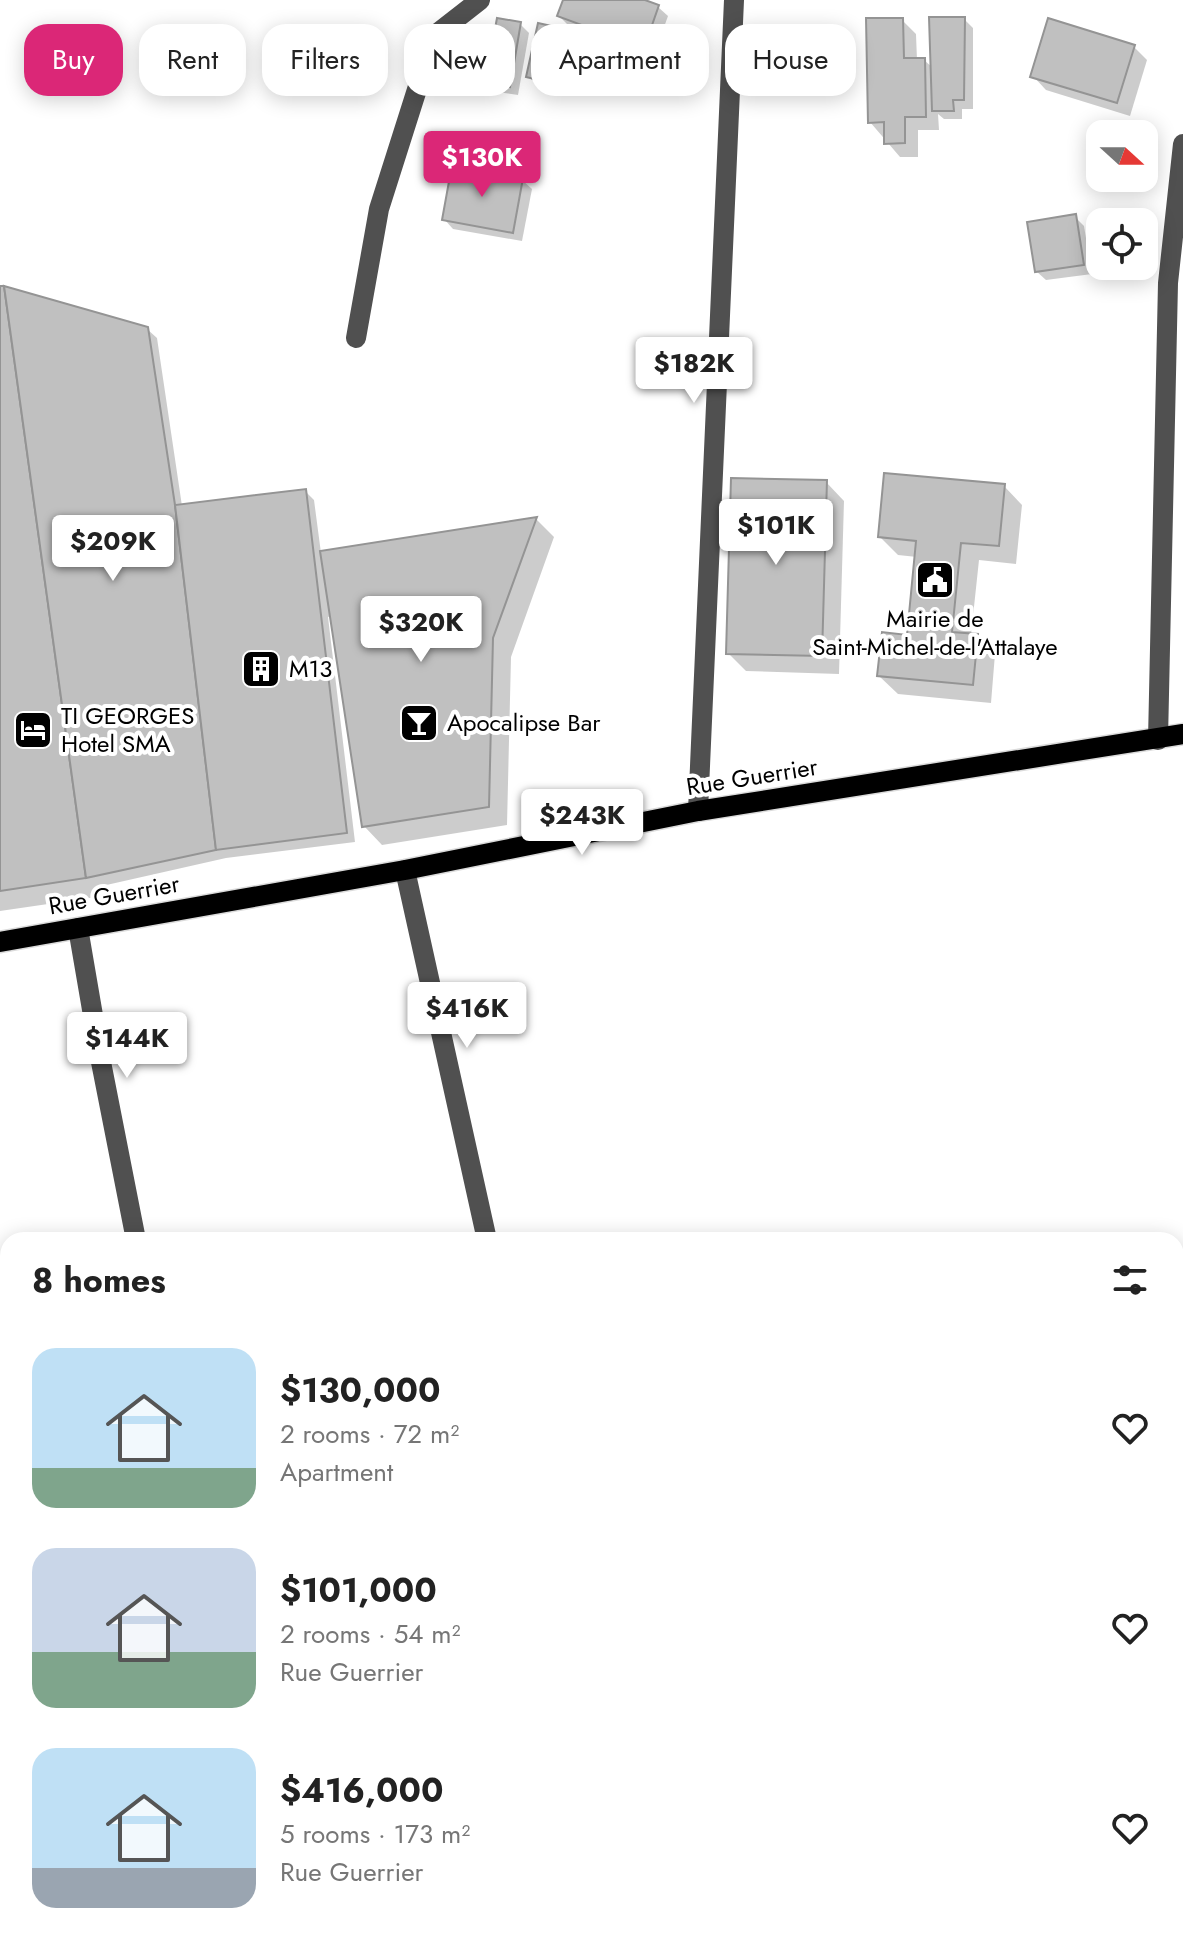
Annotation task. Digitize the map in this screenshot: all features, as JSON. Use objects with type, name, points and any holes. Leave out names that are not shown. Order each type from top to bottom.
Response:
[{"type":"main road","name":"Rue Guerrier","points":[[0,942],[405,870],[698,811],[1183,734]]},
{"type":"street","points":[[356,338],[379,209],[434,36],[480,0]]},
{"type":"street","points":[[698,811],[734,0]]},
{"type":"street","points":[[1158,740],[1168,283],[1183,144]]},
{"type":"street","points":[[405,870],[485,1232]]},
{"type":"street","points":[[78,928],[134,1232]]},
{"type":"building","points":[[563,0],[645,0],[659,5],[652,24],[579,24],[557,16]]},
{"type":"building","points":[[929,17],[965,17],[964,100],[953,100],[954,111],[932,111]]},
{"type":"building","points":[[497,18],[521,22],[515,57],[515,24],[496,24]]},
{"type":"building","points":[[866,18],[903,18],[904,58],[925,58],[926,117],[905,117],[905,143],[884,144],[884,122],[868,123]]},
{"type":"building","points":[[1048,18],[1135,45],[1117,103],[1030,77]]},
{"type":"building","points":[[531,54],[531,78],[526,77]]},
{"type":"building","points":[[452,165],[523,178],[513,233],[442,220]]},
{"type":"building","points":[[1076,214],[1084,265],[1035,272],[1027,222]]},
{"type":"building","name":"TI GEORGES Hotel SMA","points":[[0,286],[4,286],[86,878],[0,891]]},
{"type":"building","points":[[4,286],[148,327],[175,505],[216,850],[86,878]]},
{"type":"building","name":"Mairie de Saint-Michel-de-l'Attalaye","points":[[884,473],[1005,484],[999,546],[961,543],[952,632],[978,634],[973,685],[877,676],[882,632],[907,635],[916,541],[878,537]]},
{"type":"building","points":[[731,478],[827,480],[822,656],[726,654]]},
{"type":"building","name":"M13","points":[[306,489],[347,833],[216,850],[175,505]]},
{"type":"building","name":"Apocalipse Bar","points":[[537,517],[493,638],[489,807],[362,827],[320,551]]},
{"type":"place","name":"Mairie de Saint-Michel-de-l'Attalaye","points":[[935,580]]},
{"type":"place","name":"M13","points":[[261,669]]},
{"type":"place","name":"Apocalipse Bar","points":[[419,723]]},
{"type":"place","name":"TI GEORGES Hotel SMA","points":[[33,730]]}]
